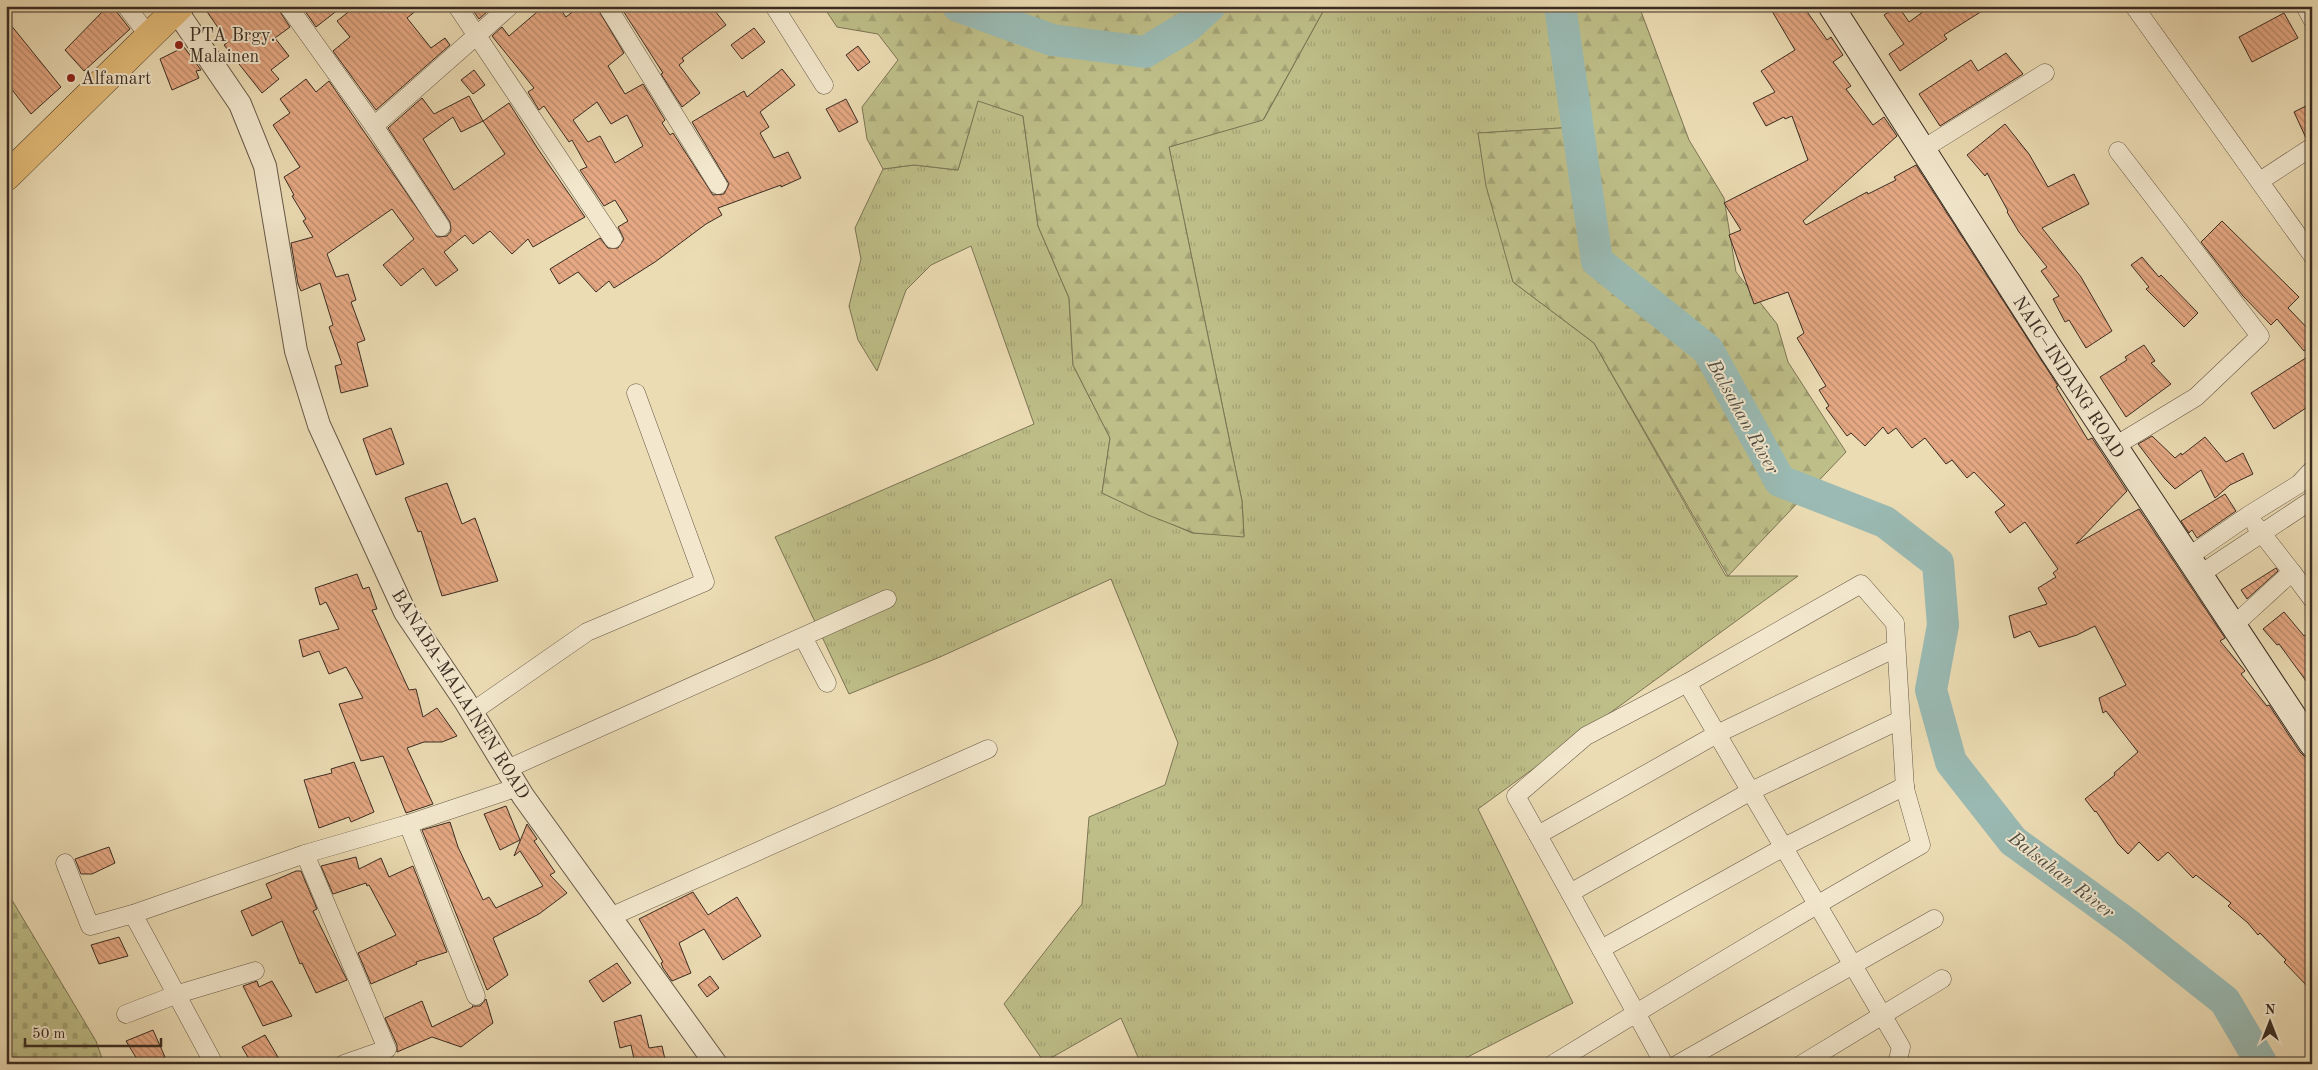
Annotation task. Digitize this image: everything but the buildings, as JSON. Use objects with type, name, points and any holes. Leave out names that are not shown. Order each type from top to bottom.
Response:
[{"type":"main road","name":"NAIC–INDANG ROAD","points":[[1831,6],[2232,626],[2312,744]]},
{"type":"main road","points":[[6,177],[178,8]]},
{"type":"street","points":[[126,6],[149,36]]},
{"type":"street","points":[[288,6],[374,126],[441,227]]},
{"type":"street","points":[[456,6],[613,239]]},
{"type":"street","points":[[374,126],[510,6]]},
{"type":"street","points":[[607,6],[718,186]]},
{"type":"street","points":[[774,6],[824,85]]},
{"type":"street","points":[[2134,6],[2312,255]]},
{"type":"street","points":[[2305,6],[2312,18]]},
{"type":"street","name":"BANABA-MALAINEN ROAD","points":[[178,8],[240,104],[265,166],[296,351],[319,425],[405,612],[472,712],[512,778],[716,1064]]},
{"type":"street","points":[[1923,150],[2045,73]]},
{"type":"street","points":[[2260,181],[2312,147]]},
{"type":"street","points":[[2115,446],[2196,397],[2260,336],[2118,151]]},
{"type":"street","points":[[472,712],[587,632],[705,582],[636,393]]},
{"type":"street","points":[[2194,566],[2249,515],[2300,484],[2312,470]]},
{"type":"street","points":[[2194,566],[2261,535],[2310,501],[2300,484]]},
{"type":"street","points":[[2249,515],[2261,535],[2312,599]]},
{"type":"street","points":[[2232,626],[2292,572]]},
{"type":"street","points":[[1553,1064],[1636,1013],[1817,904],[1921,845],[1905,786],[1895,623],[1861,584],[1687,683],[1586,736],[1516,796],[1601,949],[1636,1013],[1664,1064]]},
{"type":"street","points":[[65,863],[90,926],[133,914],[305,854],[408,824],[512,778],[803,637],[887,599]]},
{"type":"street","points":[[803,637],[827,683]]},
{"type":"street","points":[[1538,835],[1717,734],[1896,648]]},
{"type":"street","points":[[1687,683],[1901,1047],[1896,1064]]},
{"type":"street","points":[[1570,893],[1751,792],[1900,720]]},
{"type":"street","points":[[610,917],[988,748]]},
{"type":"street","points":[[1601,949],[1784,848],[1905,786]]},
{"type":"street","points":[[408,824],[476,996]]},
{"type":"street","points":[[305,854],[387,1048],[344,1064]]},
{"type":"street","points":[[133,914],[178,994],[214,1064]]},
{"type":"street","points":[[1678,1064],[1934,919]]},
{"type":"street","points":[[126,1014],[178,994],[255,971]]},
{"type":"street","points":[[1802,1064],[1942,979]]},
{"type":"green space","points":[[823,6],[1326,6],[1263,120],[1169,147],[1242,501],[1244,537],[1194,533],[1148,515],[1102,493],[1110,438],[1073,365],[1069,298],[1038,226],[1023,116],[978,101],[958,170],[914,165],[883,169],[867,139],[862,107],[898,60],[878,34],[837,27]]},
{"type":"green space","points":[[1326,6],[1560,6],[1578,127],[1478,133],[1513,282],[1594,343],[1726,576],[1798,576],[1478,809],[1573,1003],[1454,1064],[1141,1064],[1121,1018],[1044,1062],[1004,1004],[1082,904],[1089,817],[1165,785],[1178,743],[1111,579],[940,657],[849,694],[775,537],[1034,424],[971,246],[931,265],[906,290],[877,371],[858,340],[849,306],[861,259],[855,228],[883,169],[914,165],[958,170],[978,100],[1023,116],[1038,226],[1069,298],[1073,365],[1110,438],[1102,493],[1192,533],[1244,536],[1242,501],[1169,147],[1264,119]]},
{"type":"green space","points":[[1560,6],[1639,6],[1689,140],[1724,198],[1736,272],[1777,324],[1788,362],[1846,452],[1728,576],[1594,343],[1513,282],[1486,186],[1478,133],[1577,127]]},
{"type":"green space","points":[[6,890],[96,1041],[104,1064],[6,1064]]},
{"type":"waterway","name":"Balsahan River","points":[[958,6],[1052,40],[1145,52],[1187,27],[1210,6]]},
{"type":"waterway","name":"Balsahan River","points":[[1560,6],[1597,261],[1708,350],[1780,481],[1885,522],[1938,563],[1943,625],[1931,690],[1951,762],[2013,841],[2130,926],[2225,1001],[2262,1064]]},
{"type":"place","name":"PTA Brgy. Malainen","points":[[179,45]]},
{"type":"place","name":"Alfamart","points":[[71,78]]}]
